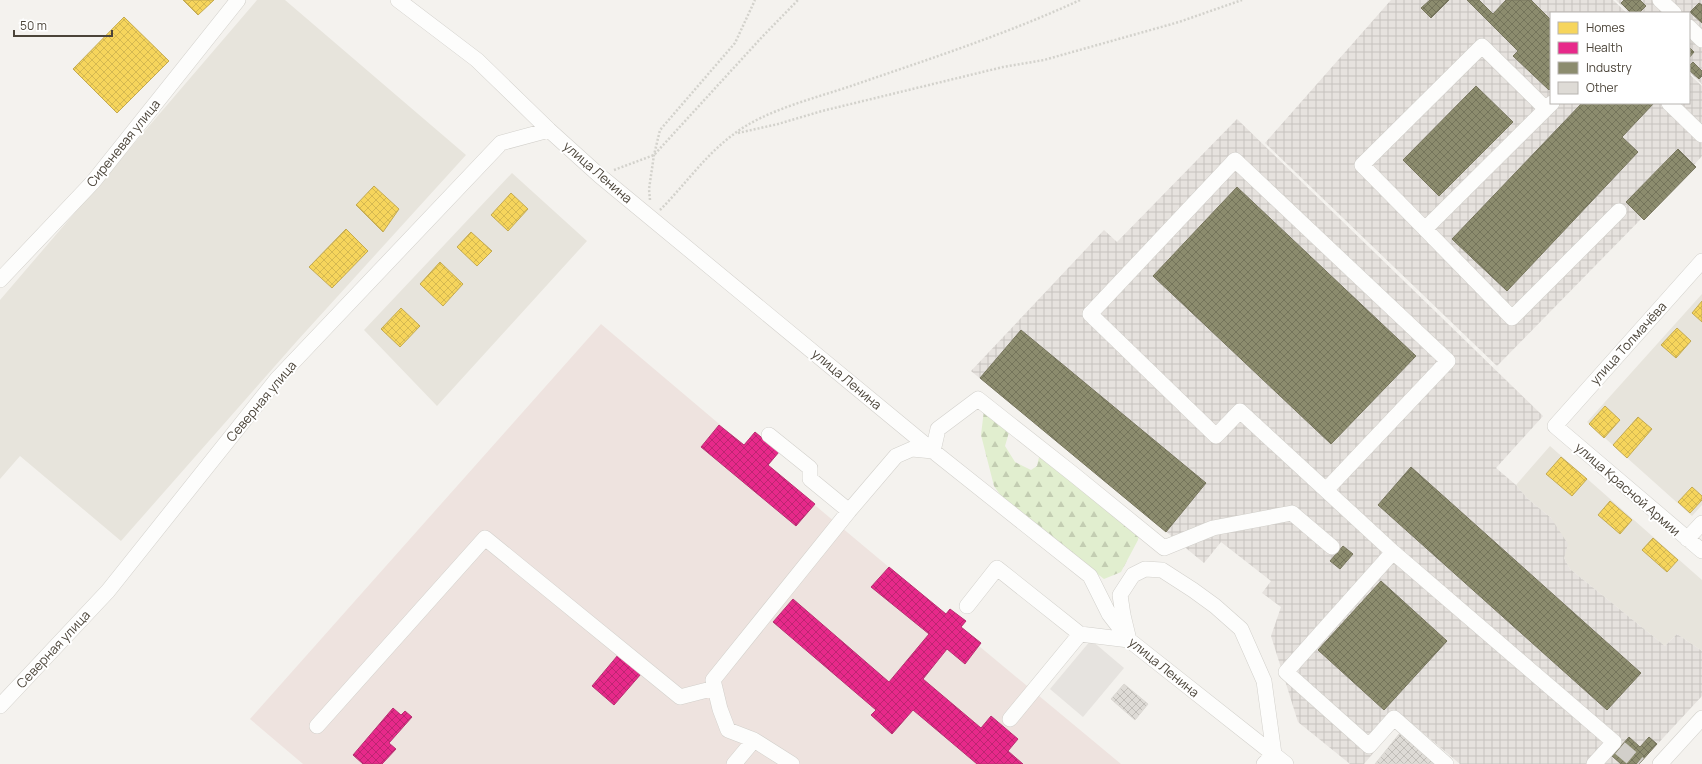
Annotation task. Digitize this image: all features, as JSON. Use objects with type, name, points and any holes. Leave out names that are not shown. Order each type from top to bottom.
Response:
[{"type":"street","name":"Сиреневая улица","points":[[0,280],[94,182],[238,0]]},
{"type":"street","name":"улица Ленина","points":[[398,0],[477,60],[549,130],[600,176],[933,450],[1090,576],[1109,614],[1129,640],[1269,759],[1286,764]]},
{"type":"street","points":[[1660,0],[1673,12]]},
{"type":"street","points":[[1690,28],[1702,40]]},
{"type":"street","points":[[1425,229],[1549,106],[1482,46],[1362,165],[1512,318],[1619,211]]},
{"type":"street","points":[[1670,104],[1702,135]]},
{"type":"street","name":"Северная улица","points":[[0,706],[108,591],[277,380],[501,143],[549,130]]},
{"type":"street","points":[[1326,490],[1448,361],[1235,160],[1090,314],[1216,436],[1240,411],[1393,552],[1617,745],[1594,764]]},
{"type":"street","name":"улица Толмачёва","points":[[1555,426],[1702,261]]},
{"type":"street","points":[[789,763],[754,740],[728,730],[720,709],[713,680],[849,511],[896,456],[912,449],[933,450],[938,429],[978,399],[1164,548],[1213,528],[1292,513],[1332,547]]},
{"type":"street","name":"улица Красной Армии","points":[[1555,426],[1702,551]]},
{"type":"street","points":[[769,435],[810,468],[810,479],[849,511]]},
{"type":"street","points":[[1687,539],[1702,523]]},
{"type":"street","points":[[317,726],[485,538],[680,697],[714,688]]},
{"type":"street","points":[[1393,552],[1286,672],[1370,746],[1394,718],[1446,764]]},
{"type":"street","points":[[967,606],[997,568],[1080,634],[1129,640],[1120,595],[1133,575],[1145,569],[1162,570],[1215,606],[1241,629],[1264,682],[1269,759]]},
{"type":"street","points":[[1010,719],[1080,634]]},
{"type":"street","points":[[1660,764],[1702,718]]},
{"type":"street","points":[[734,764],[754,740]]},
{"type":"path","points":[[755,0],[735,43],[660,130],[654,155],[649,189],[650,217],[660,211],[682,188],[707,157],[734,134],[765,116],[928,60],[1054,12],[1080,0]]},
{"type":"path","points":[[600,176],[654,155],[798,0]]},
{"type":"path","points":[[734,134],[1003,67],[1044,60],[1179,22],[1242,0]]},
{"type":"shaded area","points":[[257,0],[285,0],[466,155],[297,341],[121,541],[20,456],[0,479],[0,300]]},
{"type":"shaded area","points":[[1391,0],[1613,0],[1626,12],[1550,12],[1550,104],[1690,104],[1690,75],[1702,86],[1702,156],[1694,165],[1678,149],[1626,202],[1642,218],[1497,366],[1265,143]]},
{"type":"shaded area","points":[[1616,0],[1702,0],[1702,84],[1690,73],[1690,12],[1628,12]]},
{"type":"shaded area","points":[[1237,119],[1543,416],[1496,468],[1516,485],[1528,499],[1551,518],[1568,544],[1564,558],[1570,569],[1665,646],[1677,634],[1702,651],[1702,696],[1639,764],[1460,764],[1404,717],[1364,764],[1350,764],[1298,722],[1271,636],[1281,607],[1262,593],[1271,581],[1221,542],[1204,563],[971,371],[1104,230],[1117,242]]},
{"type":"shaded area","points":[[512,173],[587,241],[437,406],[364,330]]},
{"type":"shaded area","points":[[1702,294],[1702,505],[1692,516],[1587,422]]},
{"type":"shaded area","points":[[601,324],[744,445],[755,432],[779,452],[768,466],[945,614],[950,609],[966,621],[962,627],[981,643],[979,646],[1121,764],[303,764],[250,719]]},
{"type":"shaded area","points":[[1550,446],[1702,580],[1702,651],[1677,634],[1665,646],[1570,569],[1564,558],[1551,518],[1528,499],[1516,485]]},
{"type":"shaded area","points":[[1091,640],[1124,668],[1083,717],[1050,689]]},
{"type":"green space","points":[[984,410],[1010,429],[1005,446],[1015,462],[1031,470],[1037,466],[1040,453],[1140,531],[1138,540],[1121,572],[1104,579],[1006,503],[994,486],[981,435]]},
{"type":"building: Homes","points":[[183,0],[214,0],[198,15]]},
{"type":"building: Homes","points":[[124,17],[169,61],[117,113],[73,69]]},
{"type":"building: Homes","points":[[374,186],[399,209],[383,232],[356,205]]},
{"type":"building: Homes","points":[[511,193],[528,209],[508,231],[491,215]]},
{"type":"building: Homes","points":[[346,229],[368,251],[332,288],[309,267]]},
{"type":"building: Homes","points":[[471,232],[492,251],[477,266],[457,247]]},
{"type":"building: Homes","points":[[440,262],[463,284],[443,306],[420,284]]},
{"type":"building: Homes","points":[[1702,301],[1702,322],[1692,313]]},
{"type":"building: Homes","points":[[401,308],[420,326],[400,347],[381,329]]},
{"type":"building: Homes","points":[[1677,328],[1691,341],[1676,358],[1661,345]]},
{"type":"building: Homes","points":[[1605,406],[1620,420],[1604,438],[1589,424]]},
{"type":"building: Homes","points":[[1638,417],[1652,429],[1627,458],[1613,445]]},
{"type":"building: Homes","points":[[1561,457],[1587,479],[1572,496],[1546,474]]},
{"type":"building: Homes","points":[[1692,487],[1702,496],[1702,500],[1690,513],[1678,502]]},
{"type":"building: Homes","points":[[1610,501],[1632,520],[1620,534],[1598,515]]},
{"type":"building: Homes","points":[[1653,538],[1678,560],[1667,572],[1642,550]]},
{"type":"building: Health","points":[[719,425],[744,445],[755,432],[779,452],[768,465],[815,504],[796,526],[701,447]]},
{"type":"building: Health","points":[[889,567],[946,614],[950,609],[966,621],[961,627],[981,643],[965,664],[947,649],[923,679],[981,728],[991,716],[1018,739],[1008,751],[1023,764],[977,764],[913,710],[892,734],[871,715],[876,710],[773,622],[793,599],[889,682],[929,634],[871,587]]},
{"type":"building: Health","points":[[618,655],[641,674],[614,705],[592,686]]},
{"type":"building: Health","points":[[393,708],[401,715],[405,711],[412,717],[389,743],[396,749],[382,764],[363,764],[353,755]]},
{"type":"building: Industry","points":[[1430,0],[1449,0],[1431,18],[1421,8]]},
{"type":"building: Industry","points":[[1467,0],[1479,0],[1493,14],[1506,0],[1531,0],[1550,19],[1549,90],[1513,56],[1518,51]]},
{"type":"building: Industry","points":[[1624,0],[1640,0],[1646,6],[1640,12],[1630,12],[1621,3]]},
{"type":"building: Industry","points":[[1699,3],[1702,5],[1702,23],[1690,12]]},
{"type":"building: Industry","points":[[1690,48],[1694,52],[1690,57]]},
{"type":"building: Industry","points":[[1693,62],[1702,71],[1702,76],[1699,79],[1690,71],[1690,65]]},
{"type":"building: Industry","points":[[1476,86],[1513,122],[1439,196],[1403,160]]},
{"type":"building: Industry","points":[[1581,104],[1653,104],[1622,137],[1638,152],[1507,291],[1452,239]]},
{"type":"building: Industry","points":[[1678,149],[1696,167],[1644,220],[1626,202]]},
{"type":"building: Industry","points":[[1237,187],[1416,356],[1331,444],[1153,276]]},
{"type":"building: Industry","points":[[1021,330],[1206,483],[1166,532],[980,378]]},
{"type":"building: Industry","points":[[1411,467],[1641,673],[1607,710],[1378,505]]},
{"type":"building: Industry","points":[[1343,546],[1353,554],[1340,569],[1330,561]]},
{"type":"building: Industry","points":[[1381,581],[1447,641],[1384,710],[1318,650]]},
{"type":"building: Industry","points":[[1629,737],[1640,747],[1649,737],[1657,744],[1639,764],[1621,764],[1612,756]]},
{"type":"building: Other","points":[[1124,684],[1148,704],[1135,720],[1111,699]]},
{"type":"building: Other","points":[[1400,733],[1437,764],[1375,764]]},
{"type":"tunnel","points":[[1620,748],[1639,764]]}]
